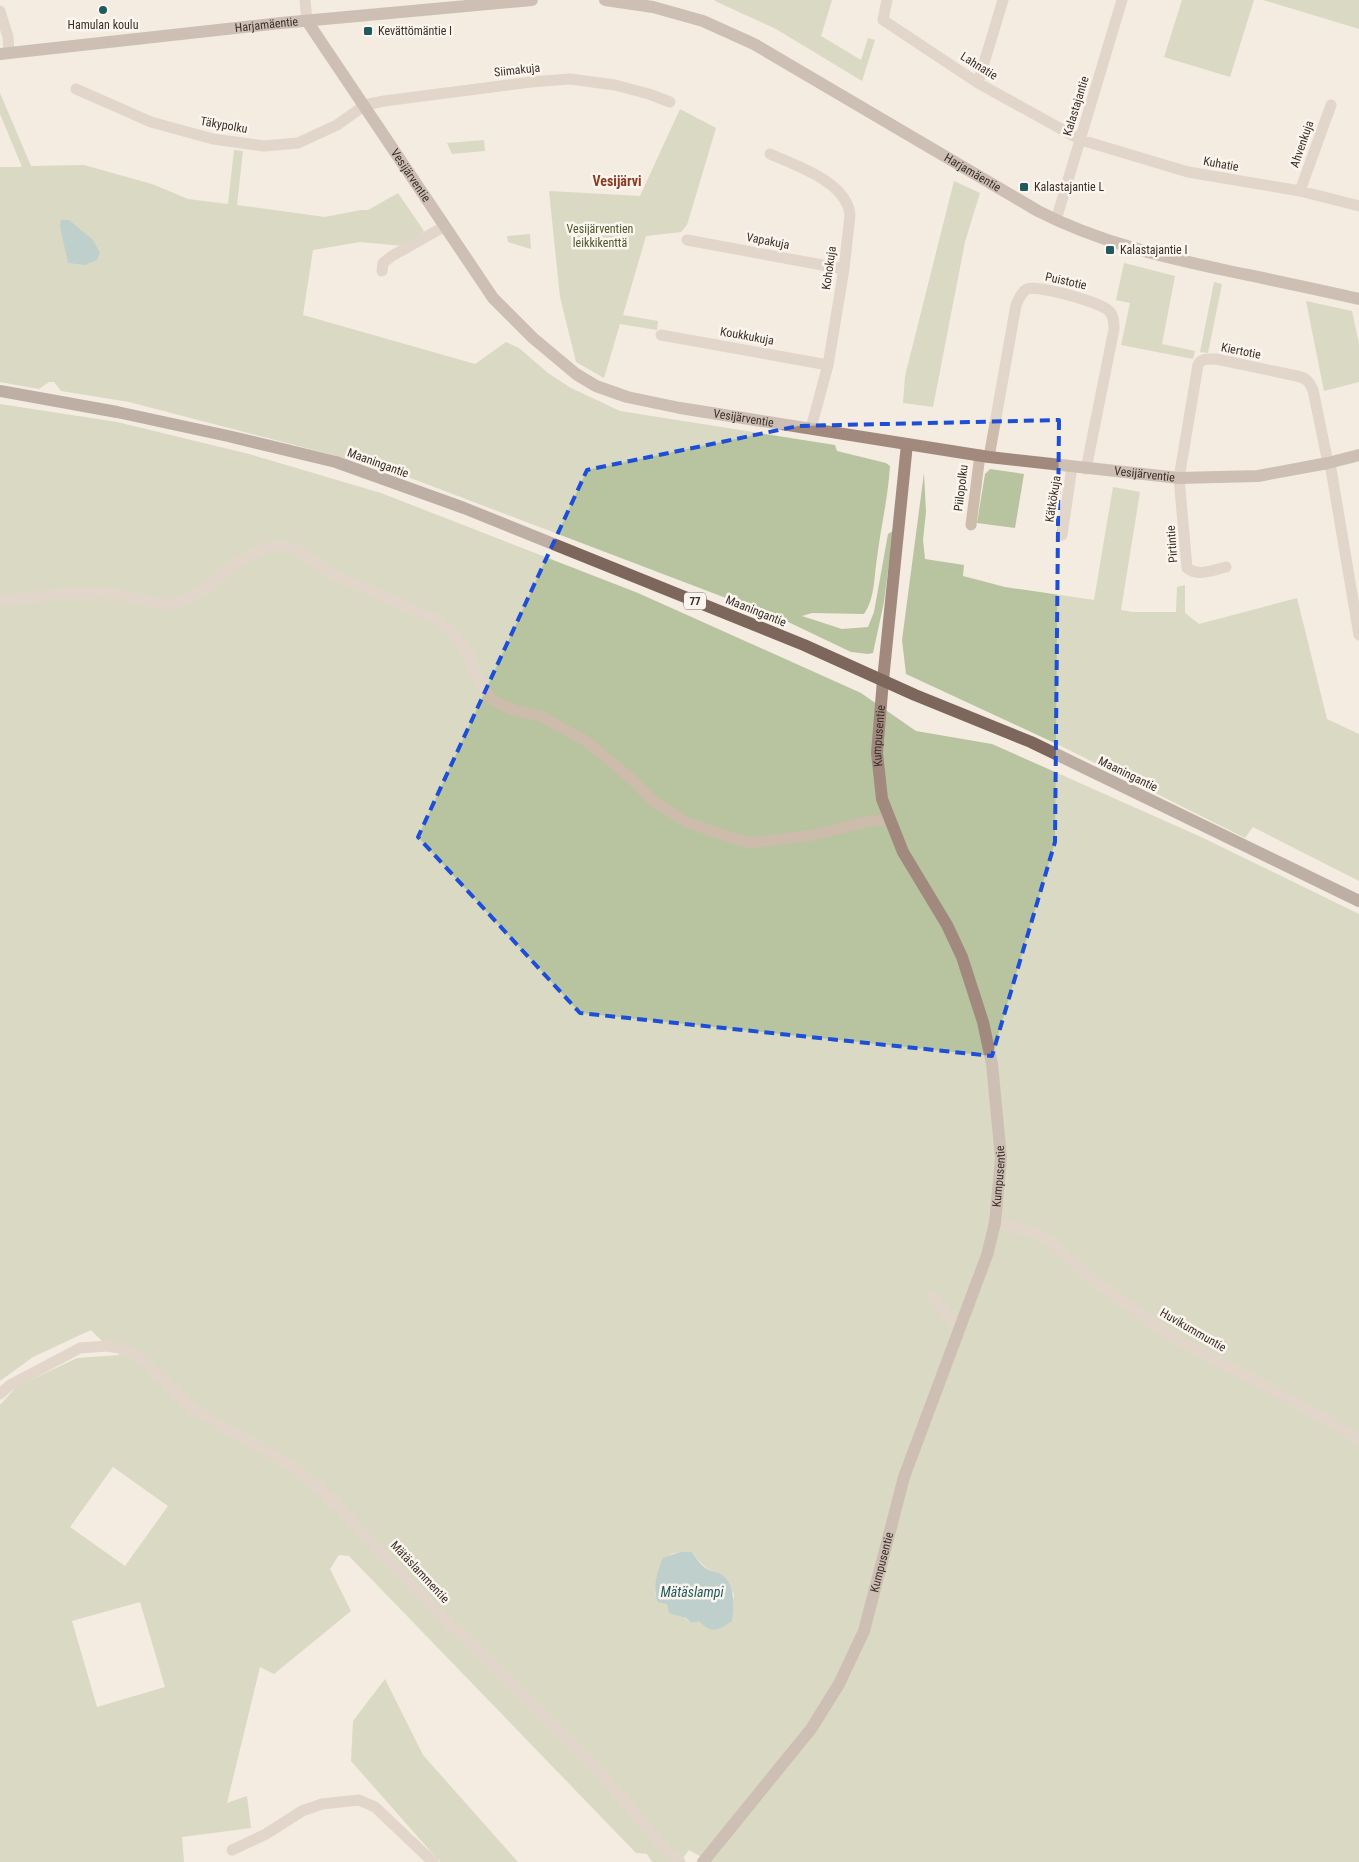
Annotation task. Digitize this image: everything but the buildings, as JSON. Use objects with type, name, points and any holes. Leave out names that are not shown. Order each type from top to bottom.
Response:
[{"type":"main road","name":"Maaningantie","points":[[0,390],[117,412],[336,462],[464,508],[804,645],[1031,742],[1359,901]]},
{"type":"street","points":[[305,0],[307,20]]},
{"type":"street","name":"Harjamäentie","points":[[4,54],[307,20],[532,0]]},
{"type":"street","name":"Harjamäentie","points":[[605,0],[652,7],[703,21],[754,44],[1056,220],[1123,246],[1195,264],[1359,299]]},
{"type":"street","name":"Lahnatie","points":[[887,0],[883,20],[978,83],[1081,140]]},
{"type":"street","points":[[978,83],[1003,0]]},
{"type":"street","name":"Kalastajantie","points":[[1056,220],[1122,0]]},
{"type":"street","points":[[0,11],[8,37],[4,54]]},
{"type":"street","name":"Vesijärventie","points":[[307,20],[494,298],[533,338],[576,374],[596,386],[627,397],[680,408],[907,444],[984,456],[1179,478],[1258,476],[1328,463],[1359,455]]},
{"type":"street","name":"Siimakuja","points":[[365,105],[531,82],[570,79],[615,85],[670,102]]},
{"type":"street","name":"Täkypolku","points":[[76,89],[151,122],[213,139],[264,146],[298,143],[337,125],[365,105]]},
{"type":"street","name":"Ahvenkuja","points":[[1300,191],[1331,105]]},
{"type":"street","name":"Kuhatie","points":[[1081,140],[1188,172],[1300,191],[1359,206]]},
{"type":"street","name":"Kohokuja","points":[[770,154],[812,174],[840,192],[850,207],[844,269],[828,365],[811,428]]},
{"type":"street","points":[[382,271],[383,263],[392,256],[445,226]]},
{"type":"street","name":"Vapakuja","points":[[687,240],[844,269]]},
{"type":"street","name":"Puistotie","points":[[984,456],[1016,305],[1022,293],[1028,289],[1041,289],[1094,302],[1111,312],[1114,321],[1086,468]]},
{"type":"street","name":"Koukkukuja","points":[[661,335],[828,365]]},
{"type":"street","name":"Kiertotie","points":[[1179,478],[1198,365],[1205,359],[1216,359],[1297,376],[1305,378],[1310,382],[1328,463]]},
{"type":"street","name":"Kumpusentie","points":[[703,1862],[810,1729],[843,1675],[864,1631],[904,1477],[987,1255],[996,1222],[1000,1149],[992,1064],[983,1022],[962,957],[947,925],[903,852],[882,799],[877,753],[907,444]]},
{"type":"street","name":"Piilopolku","points":[[971,525],[984,456]]},
{"type":"street","points":[[1328,463],[1331,469],[1359,635]]},
{"type":"street","name":"Kätkökuja","points":[[1062,535],[1072,467]]},
{"type":"street","name":"Pirtintie","points":[[1179,478],[1187,568],[1192,572],[1199,573],[1226,567]]},
{"type":"street","points":[[0,600],[61,594],[109,593],[168,605],[180,602],[211,585],[235,564],[266,548],[280,546],[297,549],[316,564],[341,578],[438,620],[453,632],[469,654],[471,665],[480,683],[492,700],[514,710],[540,716],[586,741],[634,781],[651,799],[686,822],[736,839],[747,842],[759,842],[814,835],[870,821],[890,820]]},
{"type":"street","name":"Huvikummuntie","points":[[996,1222],[1037,1233],[1048,1240],[1092,1279],[1171,1336],[1301,1405],[1359,1439]]},
{"type":"street","points":[[933,1297],[959,1329]]},
{"type":"street","name":"Mätäslammentie","points":[[0,1394],[10,1384],[80,1348],[107,1346],[125,1349],[139,1357],[193,1409],[289,1464],[323,1491],[449,1624],[463,1635],[593,1765],[663,1846],[680,1862]]},
{"type":"street","points":[[232,1850],[266,1834],[302,1811],[322,1804],[359,1800],[375,1807],[433,1862]]},
{"type":"highlighted area","points":[[1059,420],[1055,842],[992,1056],[580,1013],[418,837],[587,470],[798,426]]},
{"type":"green space","points":[[715,0],[832,0],[821,36],[861,60],[868,38],[875,40],[862,81],[776,29]]},
{"type":"green space","points":[[1182,0],[1254,0],[1230,77],[1164,57]]},
{"type":"green space","points":[[1263,0],[1359,0],[1359,29]]},
{"type":"green space","points":[[0,93],[31,166],[84,165],[152,184],[188,199],[228,204],[234,150],[243,151],[237,205],[325,217],[368,210],[398,193],[424,231],[404,246],[360,242],[313,250],[303,315],[475,364],[506,342],[519,348],[548,373],[571,388],[620,411],[835,445],[837,451],[886,463],[890,466],[888,489],[874,587],[868,608],[864,614],[812,613],[802,616],[842,629],[868,627],[874,612],[888,534],[893,531],[884,602],[873,653],[851,652],[786,621],[387,469],[129,402],[61,391],[54,382],[49,382],[39,389],[0,382],[0,167],[22,167],[0,114]]},
{"type":"green space","name":"Vesijärventien leikkikenttä","points":[[680,109],[716,128],[687,225],[681,232],[646,236],[623,315],[658,321],[657,330],[620,324],[604,378],[576,362],[560,297],[549,191],[640,196]]},
{"type":"green space","points":[[484,140],[485,151],[452,154],[447,143]]},
{"type":"green space","points":[[954,181],[980,193],[965,242],[933,407],[903,403],[905,376]]},
{"type":"green space","points":[[530,234],[531,249],[508,242],[507,236]]},
{"type":"green space","points":[[1124,263],[1175,276],[1162,344],[1195,351],[1193,359],[1121,345],[1130,303],[1116,300]]},
{"type":"green space","points":[[1214,282],[1222,284],[1208,353],[1200,352]]},
{"type":"green space","points":[[1306,301],[1352,311],[1359,344],[1359,382],[1324,391]]},
{"type":"green space","points":[[0,404],[117,422],[249,454],[381,493],[638,593],[861,693],[916,731],[992,744],[1199,836],[1359,914],[1359,1862],[710,1862],[689,1850],[680,1862],[652,1862],[647,1854],[636,1853],[349,1556],[339,1555],[330,1569],[351,1611],[274,1674],[260,1667],[227,1803],[247,1796],[251,1828],[182,1837],[184,1862],[0,1862],[0,1405],[16,1387],[77,1358],[120,1355],[107,1346],[91,1330],[33,1357],[0,1381]],"holes":[[[113,1467],[168,1506],[125,1566],[70,1527]],[[692,1552],[706,1568],[719,1573],[734,1594],[733,1603],[691,1623],[655,1594],[657,1576],[671,1554]],[[140,1602],[165,1687],[97,1707],[72,1621]]]},
{"type":"green space","points":[[990,469],[1024,474],[1015,528],[977,523],[985,474]]},
{"type":"green space","points":[[924,473],[926,512],[923,540],[925,559],[964,565],[963,576],[1005,587],[1094,600],[1113,487],[1140,492],[1121,610],[1132,612],[1176,612],[1177,587],[1185,585],[1185,613],[1199,624],[1297,598],[1327,719],[1359,734],[1359,881],[1253,827],[1245,838],[1061,746],[906,674],[902,640]]},
{"type":"green space","points":[[385,1679],[423,1755],[518,1862],[440,1862],[351,1761],[353,1721]]},
{"type":"water","points":[[61,220],[69,220],[93,240],[100,253],[97,260],[85,265],[68,263],[60,227]]},
{"type":"water","name":"Mätäslampi","points":[[680,1552],[692,1552],[704,1567],[719,1573],[728,1582],[733,1594],[732,1621],[723,1627],[712,1630],[699,1621],[691,1623],[686,1618],[669,1613],[667,1604],[658,1602],[655,1591],[656,1580],[663,1558]]},
{"type":"place","name":"Hamulan koulu","points":[[103,10]]},
{"type":"place","name":"Kevättömäntie I","points":[[368,31]]},
{"type":"place","name":"Kalastajantie L","points":[[1024,187]]},
{"type":"place","name":"Kalastajantie I","points":[[1110,250]]},
{"type":"district","name":"Vesijärvi","points":[[617,181]]}]
